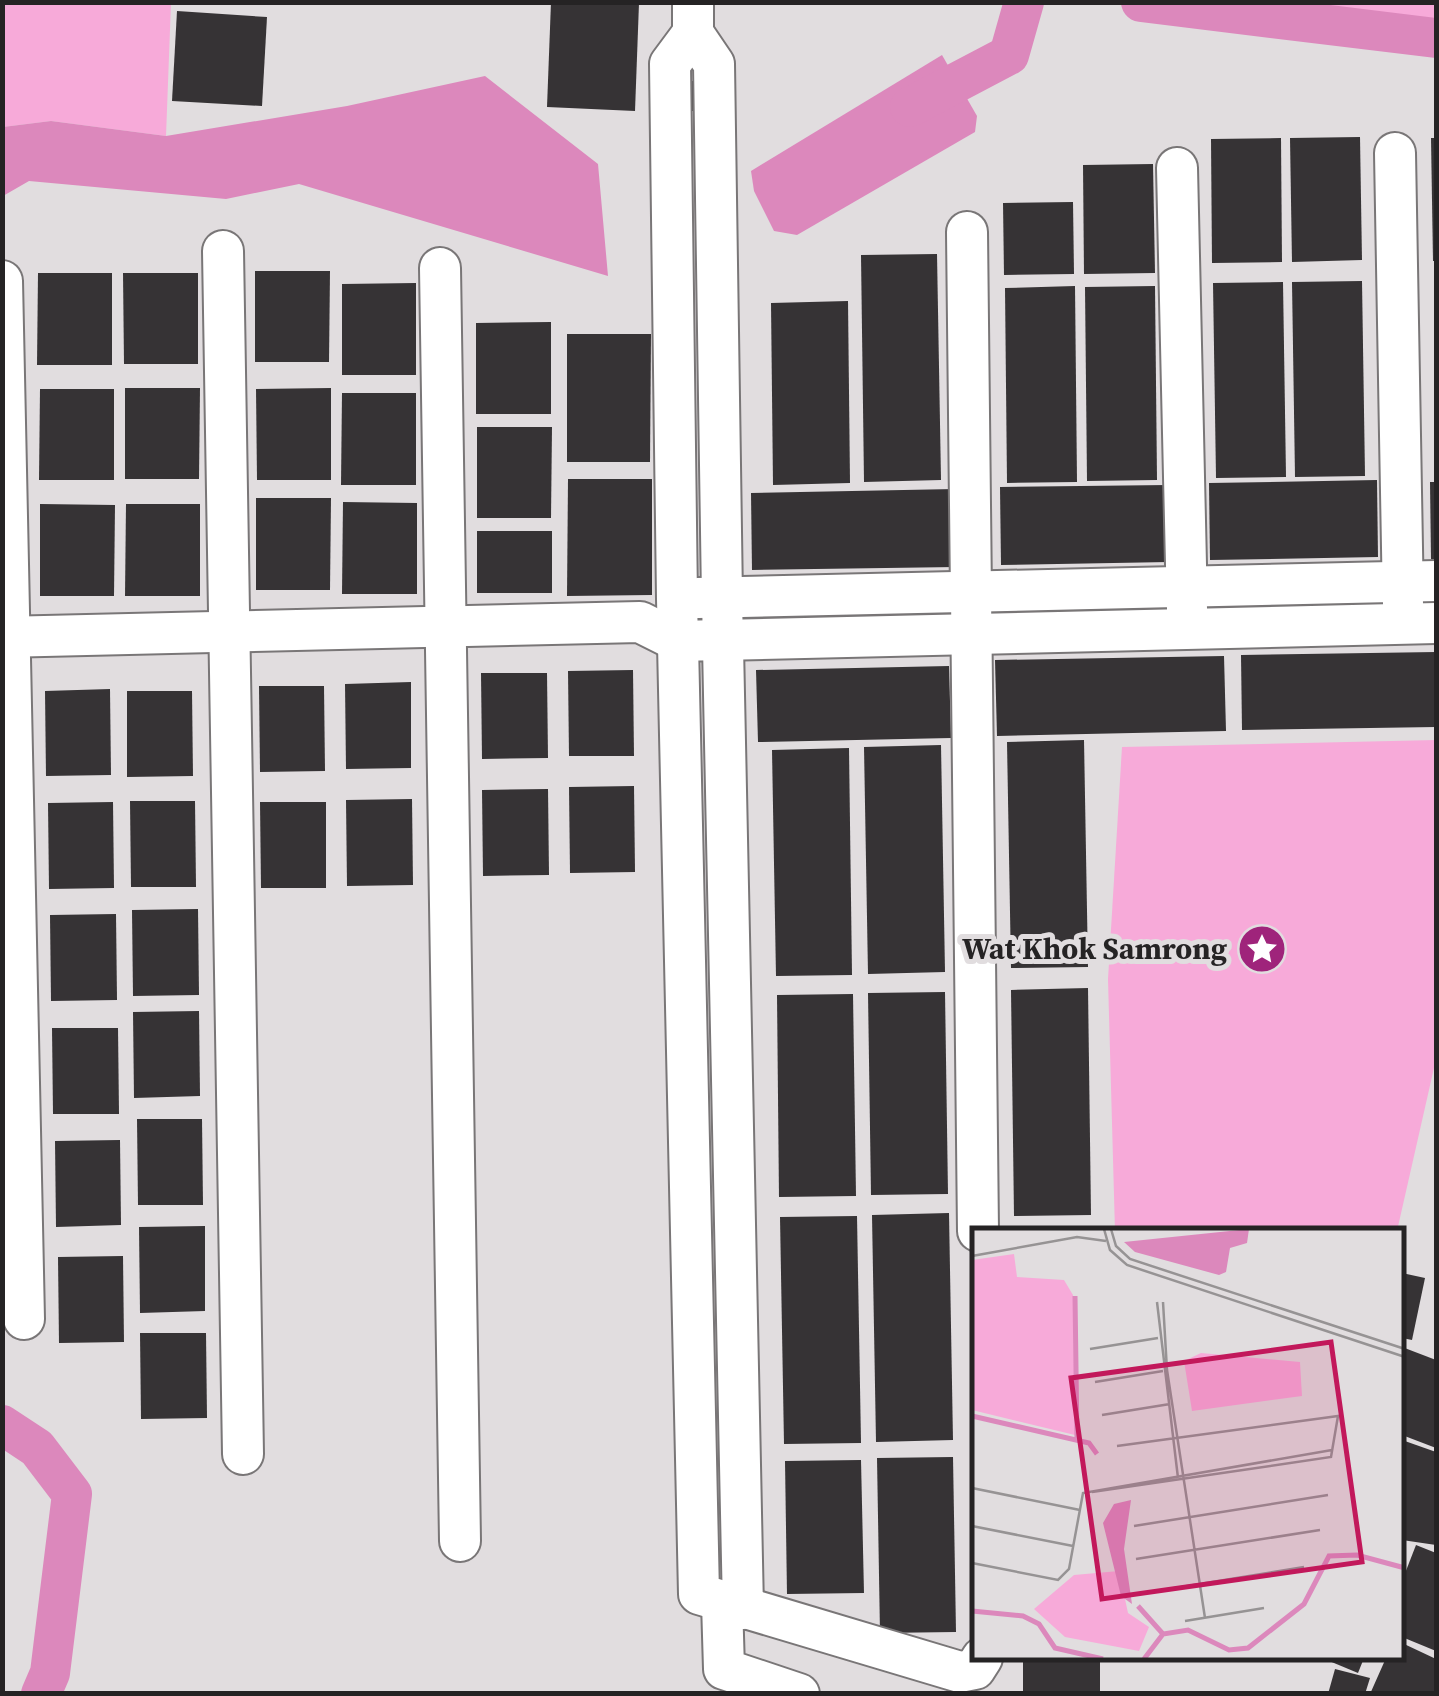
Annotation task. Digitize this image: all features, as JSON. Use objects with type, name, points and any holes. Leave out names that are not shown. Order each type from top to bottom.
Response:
[{"type":"street","points":[[693,18],[714,64],[716,131],[739,1416],[732,1605],[724,1668],[799,1694]]},
{"type":"street","points":[[693,18],[670,64],[698,1594],[960,1672],[974,1669],[980,1661]]},
{"type":"street","points":[[671,132],[716,131]]},
{"type":"street","points":[[6,637],[640,622],[678,641],[1420,622],[1395,153]]},
{"type":"street","points":[[1177,168],[1187,628]]},
{"type":"street","points":[[672,222],[717,221]]},
{"type":"street","points":[[967,232],[978,1228]]},
{"type":"street","points":[[222,251],[243,1454]]},
{"type":"street","points":[[440,268],[460,1542]]},
{"type":"street","points":[[2,282],[6,637],[24,1320]]},
{"type":"street","points":[[674,323],[718,322]]},
{"type":"street","points":[[674,406],[719,405]]},
{"type":"street","points":[[676,490],[720,489]]},
{"type":"street","points":[[640,622],[678,599],[1420,581]]},
{"type":"street","points":[[1296,583],[1297,625]]},
{"type":"street","points":[[1082,589],[1083,630]]},
{"type":"street","points":[[862,594],[862,636]]},
{"type":"street","points":[[682,828],[726,827]]},
{"type":"street","points":[[684,948],[729,947]]},
{"type":"street","points":[[687,1061],[732,1060]]},
{"type":"street","points":[[689,1176],[734,1174]]},
{"type":"street","points":[[692,1299],[736,1298]]},
{"type":"street","points":[[695,1417],[739,1416]]},
{"type":"shaded area","points":[[2,3],[171,3],[166,136],[51,121],[3,127]]},
{"type":"shaded area","points":[[1274,3],[1436,3],[1436,22]]},
{"type":"shaded area","points":[[942,55],[977,116],[975,132],[797,235],[774,231],[754,191],[751,171]]},
{"type":"shaded area","points":[[485,76],[598,164],[608,276],[299,184],[226,199],[29,181],[3,196],[3,127],[51,121],[166,136],[347,106]]},
{"type":"shaded area","points":[[1436,740],[1436,1059],[1398,1228],[1115,1228],[1108,979],[1122,747]]},
{"type":"building","points":[[551,2],[639,3],[635,111],[547,107]]},
{"type":"building","points":[[177,11],[267,17],[262,106],[172,101]]},
{"type":"building","points":[[682,81],[705,81],[705,111],[681,111]]},
{"type":"building","points":[[1360,137],[1362,260],[1292,262],[1290,138]]},
{"type":"building","points":[[1281,138],[1282,262],[1212,263],[1211,139]]},
{"type":"building","points":[[1431,138],[1436,138],[1436,261],[1433,261]]},
{"type":"building","points":[[1153,164],[1155,273],[1084,274],[1083,165]]},
{"type":"building","points":[[1073,202],[1074,274],[1004,275],[1003,203]]},
{"type":"building","points":[[937,254],[941,480],[864,482],[861,255]]},
{"type":"building","points":[[255,271],[330,271],[329,362],[255,362]]},
{"type":"building","points":[[38,273],[112,273],[112,365],[37,365]]},
{"type":"building","points":[[123,273],[198,273],[198,364],[124,364]]},
{"type":"building","points":[[1362,281],[1365,476],[1295,477],[1292,282]]},
{"type":"building","points":[[1283,282],[1286,477],[1216,478],[1213,283]]},
{"type":"building","points":[[416,283],[416,375],[342,375],[342,284]]},
{"type":"building","points":[[1075,286],[1077,482],[1007,483],[1005,288]]},
{"type":"building","points":[[1155,286],[1157,480],[1087,481],[1085,287]]},
{"type":"building","points":[[848,301],[850,483],[773,485],[771,303]]},
{"type":"building","points":[[551,322],[551,414],[476,414],[476,323]]},
{"type":"building","points":[[567,334],[651,334],[650,462],[567,462]]},
{"type":"building","points":[[125,388],[200,388],[199,479],[125,479]]},
{"type":"building","points":[[331,388],[331,480],[257,480],[256,389]]},
{"type":"building","points":[[40,389],[114,389],[114,480],[39,480]]},
{"type":"building","points":[[342,393],[416,393],[416,485],[341,485]]},
{"type":"building","points":[[477,427],[552,427],[551,518],[477,518]]},
{"type":"building","points":[[568,479],[652,479],[652,595],[567,596]]},
{"type":"building","points":[[1377,480],[1378,557],[1210,560],[1209,483]]},
{"type":"building","points":[[1430,482],[1436,482],[1436,559],[1431,559]]},
{"type":"building","points":[[1168,485],[1169,562],[1001,565],[1000,487]]},
{"type":"building","points":[[955,489],[956,567],[752,570],[751,493]]},
{"type":"building","points":[[256,498],[331,498],[330,590],[256,590]]},
{"type":"building","points":[[343,502],[417,503],[417,594],[342,594]]},
{"type":"building","points":[[40,504],[115,505],[114,596],[40,596]]},
{"type":"building","points":[[126,504],[200,504],[200,596],[125,596]]},
{"type":"building","points":[[477,531],[552,531],[552,593],[477,593]]},
{"type":"building","points":[[1436,652],[1436,727],[1242,730],[1241,655]]},
{"type":"building","points":[[1224,656],[1226,731],[997,736],[995,660]]},
{"type":"building","points":[[949,666],[951,738],[758,742],[756,670]]},
{"type":"building","points":[[633,670],[634,756],[569,756],[568,671]]},
{"type":"building","points":[[481,673],[547,673],[548,758],[482,759]]},
{"type":"building","points":[[411,682],[411,768],[346,769],[345,684]]},
{"type":"building","points":[[259,686],[324,686],[325,771],[260,772]]},
{"type":"building","points":[[110,689],[111,775],[46,776],[45,691]]},
{"type":"building","points":[[127,691],[192,691],[193,776],[127,777]]},
{"type":"building","points":[[1084,740],[1088,967],[1011,968],[1007,742]]},
{"type":"building","points":[[941,745],[945,972],[868,974],[864,747]]},
{"type":"building","points":[[849,748],[852,975],[776,976],[772,750]]},
{"type":"building","points":[[634,786],[635,872],[570,873],[569,787]]},
{"type":"building","points":[[548,789],[549,875],[483,876],[482,790]]},
{"type":"building","points":[[412,799],[413,885],[347,886],[346,800]]},
{"type":"building","points":[[130,801],[195,801],[196,887],[131,887]]},
{"type":"building","points":[[113,802],[114,888],[49,889],[48,803]]},
{"type":"building","points":[[260,802],[326,802],[326,888],[261,888]]},
{"type":"building","points":[[198,909],[199,995],[133,996],[132,910]]},
{"type":"building","points":[[116,914],[117,1000],[51,1001],[50,915]]},
{"type":"building","points":[[1088,988],[1091,1215],[1014,1216],[1011,990]]},
{"type":"building","points":[[945,992],[948,1194],[871,1195],[868,993]]},
{"type":"building","points":[[853,994],[856,1196],[779,1197],[777,995]]},
{"type":"building","points":[[199,1011],[200,1096],[134,1098],[133,1012]]},
{"type":"building","points":[[52,1028],[118,1028],[119,1114],[53,1114]]},
{"type":"building","points":[[137,1119],[202,1119],[203,1205],[138,1205]]},
{"type":"building","points":[[120,1140],[121,1225],[56,1227],[55,1141]]},
{"type":"building","points":[[949,1213],[953,1440],[876,1442],[872,1215]]},
{"type":"building","points":[[857,1216],[861,1443],[784,1444],[780,1217]]},
{"type":"building","points":[[205,1226],[205,1311],[140,1313],[139,1227]]},
{"type":"building","points":[[123,1256],[124,1342],[59,1343],[58,1257]]},
{"type":"building","points":[[1404,1273],[1425,1278],[1412,1340],[1404,1338]]},
{"type":"building","points":[[140,1333],[206,1333],[207,1418],[141,1419]]},
{"type":"building","points":[[1404,1348],[1436,1360],[1436,1448],[1404,1436]]},
{"type":"building","points":[[1404,1441],[1436,1452],[1436,1545],[1404,1540]]},
{"type":"building","points":[[953,1457],[956,1632],[880,1633],[877,1458]]},
{"type":"building","points":[[861,1460],[864,1593],[787,1594],[785,1461]]},
{"type":"building","points":[[1416,1545],[1436,1553],[1436,1651],[1404,1638],[1404,1576]]},
{"type":"building","points":[[1404,1644],[1436,1659],[1436,1694],[1370,1694],[1385,1661],[1404,1661]]},
{"type":"building","points":[[1023,1661],[1100,1661],[1100,1694],[1023,1694]]},
{"type":"building","points":[[1329,1661],[1363,1661],[1358,1673]]},
{"type":"building","points":[[1335,1669],[1370,1678],[1365,1694],[1328,1694]]},
{"type":"waterway","points":[[910,107],[1009,55],[1024,2]]},
{"type":"waterway","points":[[1141,2],[1436,38]]},
{"type":"waterway","points":[[2,1425],[37,1448],[72,1494],[50,1673],[41,1694]]},
{"type":"place","name":"Wat Khok Samrong","points":[[1262,949]]}]
